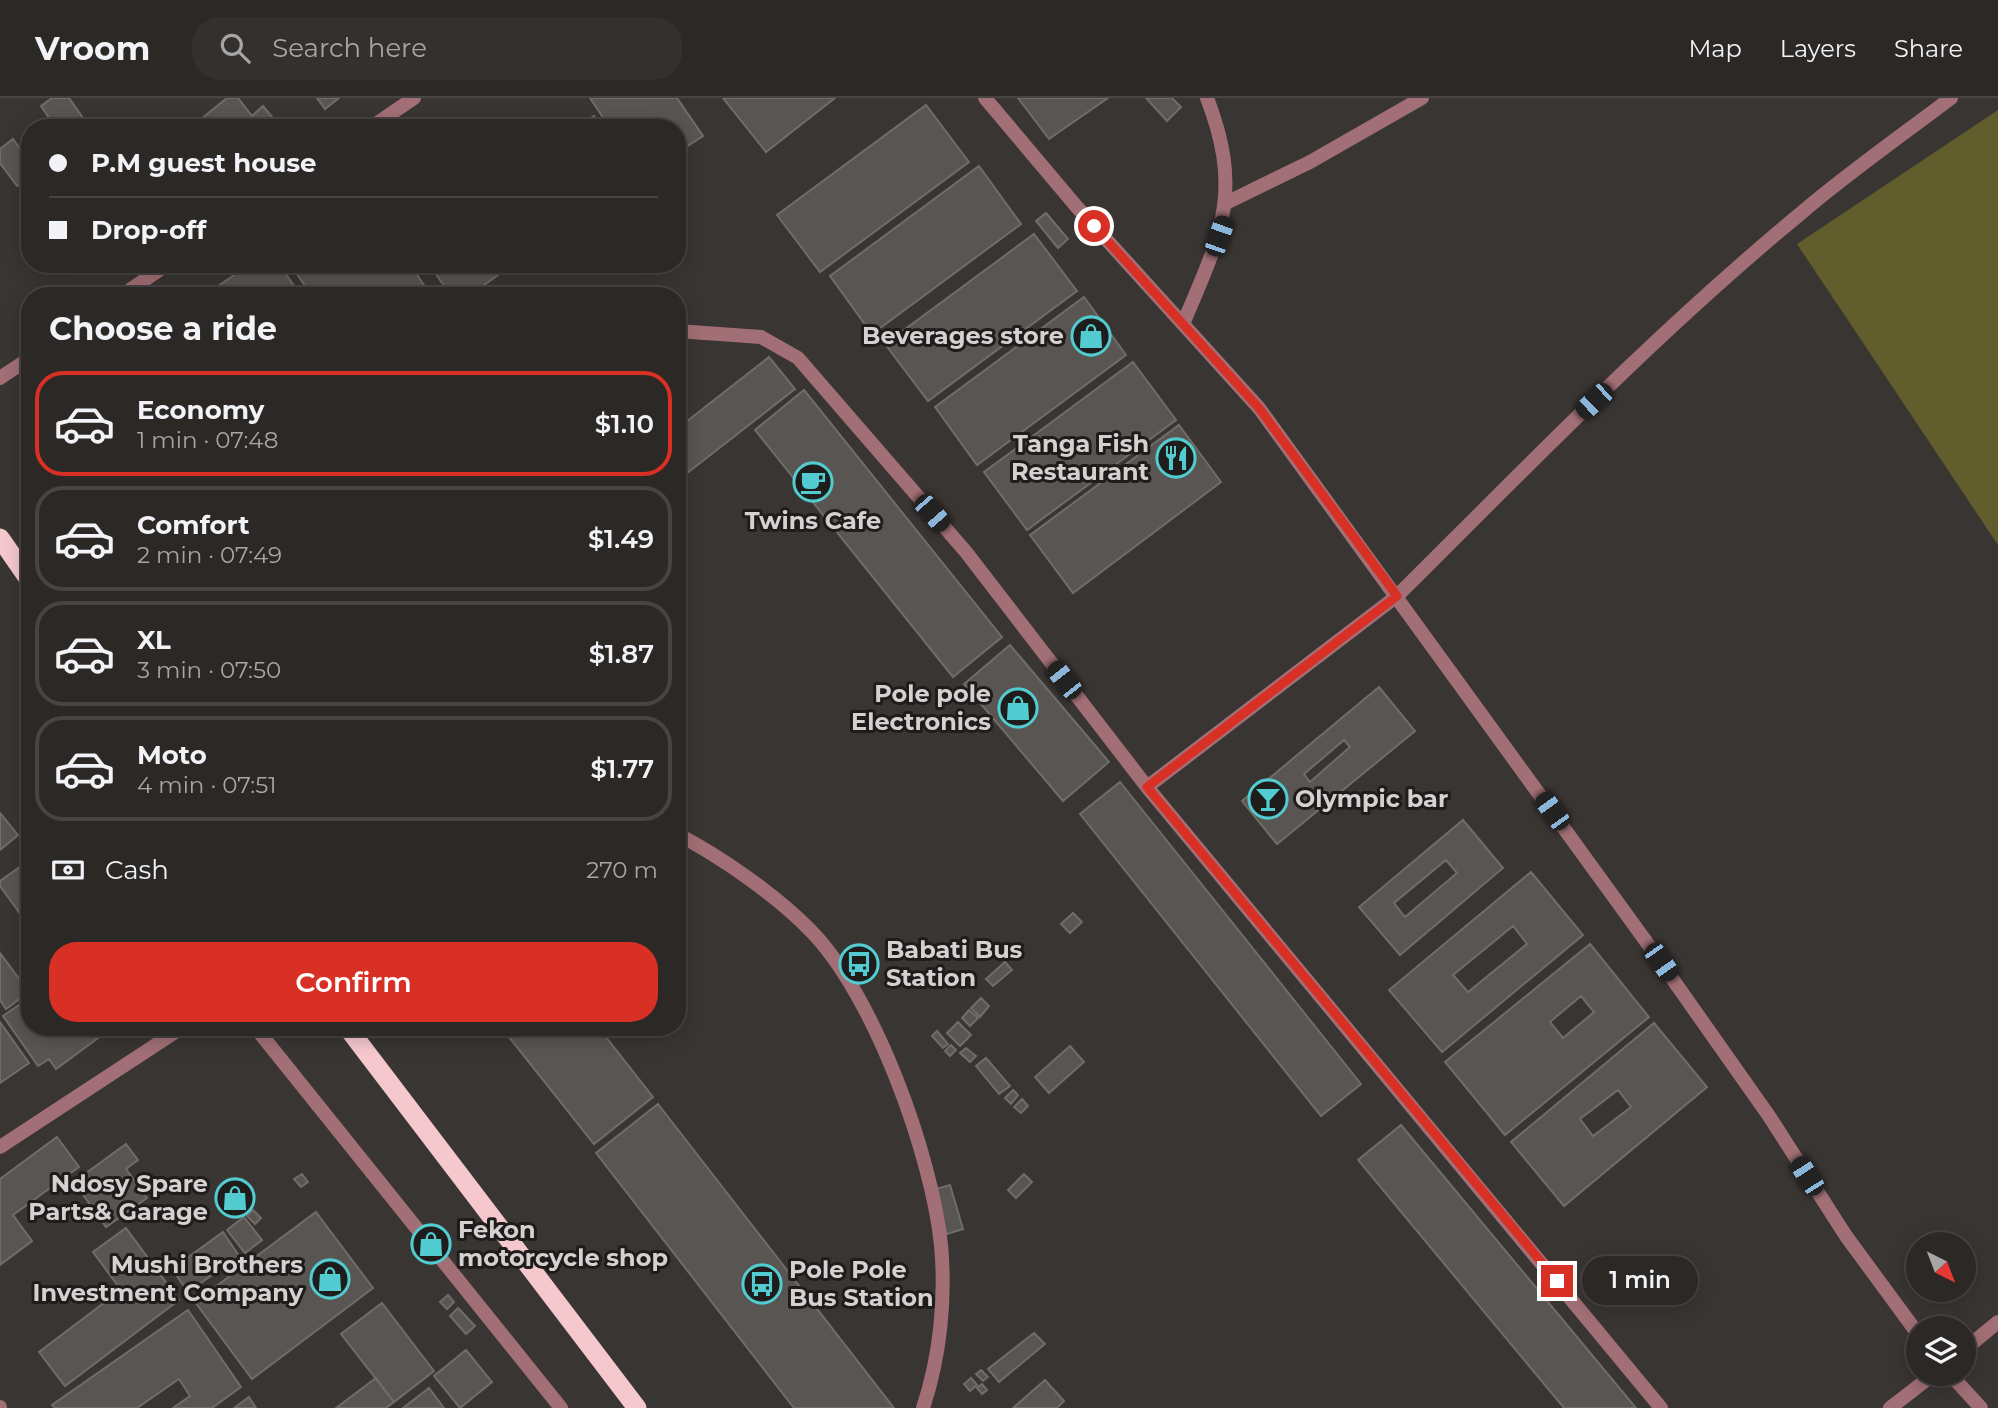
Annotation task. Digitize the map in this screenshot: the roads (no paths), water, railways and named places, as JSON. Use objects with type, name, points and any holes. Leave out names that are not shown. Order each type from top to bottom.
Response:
[{"type":"highway","points":[[0,538],[21,568]]},
{"type":"highway","points":[[354,1036],[637,1408]]},
{"type":"street","points":[[383,119],[414,98]]},
{"type":"street","points":[[985,98],[1076,206],[1259,408],[1646,940],[1769,1116],[1846,1236],[1906,1318]]},
{"type":"street","points":[[1183,324],[1214,250],[1226,203],[1215,121],[1207,98]]},
{"type":"street","points":[[1226,203],[1310,162],[1422,98]]},
{"type":"street","points":[[1147,787],[1397,596],[1574,420],[1694,307],[1800,213],[1951,98]]},
{"type":"street","points":[[134,287],[155,273]]},
{"type":"street","points":[[686,332],[761,337],[798,358],[966,552],[1147,787],[1661,1408]]},
{"type":"street","points":[[0,378],[21,365]]},
{"type":"street","points":[[686,838],[715,853],[811,930],[854,987],[890,1062],[924,1169],[941,1245],[942,1321],[930,1386],[923,1408]]},
{"type":"street","points":[[0,1147],[169,1036]]},
{"type":"street","points":[[262,1036],[561,1408]]},
{"type":"street","points":[[1976,1340],[1998,1322]]},
{"type":"street","points":[[1889,1408],[1918,1386]]},
{"type":"street","points":[[1961,1386],[1981,1408]]},
{"type":"place","name":"Beverages store","points":[[1091,336]]},
{"type":"place","name":"Tanga Fish Restaurant","points":[[1176,458]]},
{"type":"place","name":"Twins Cafe","points":[[813,482]]},
{"type":"place","name":"Pole pole Electronics","points":[[1018,708]]},
{"type":"place","name":"Olympic bar","points":[[1268,799]]},
{"type":"place","name":"Babati Bus Station","points":[[859,964]]},
{"type":"place","name":"Ndosy Spare Parts& Garage","points":[[235,1198]]},
{"type":"place","name":"Fekon motorcycle shop","points":[[431,1244]]},
{"type":"place","name":"Mushi Brothers Investment Company","points":[[330,1279]]},
{"type":"place","name":"Pole Pole Bus Station","points":[[762,1284]]}]
